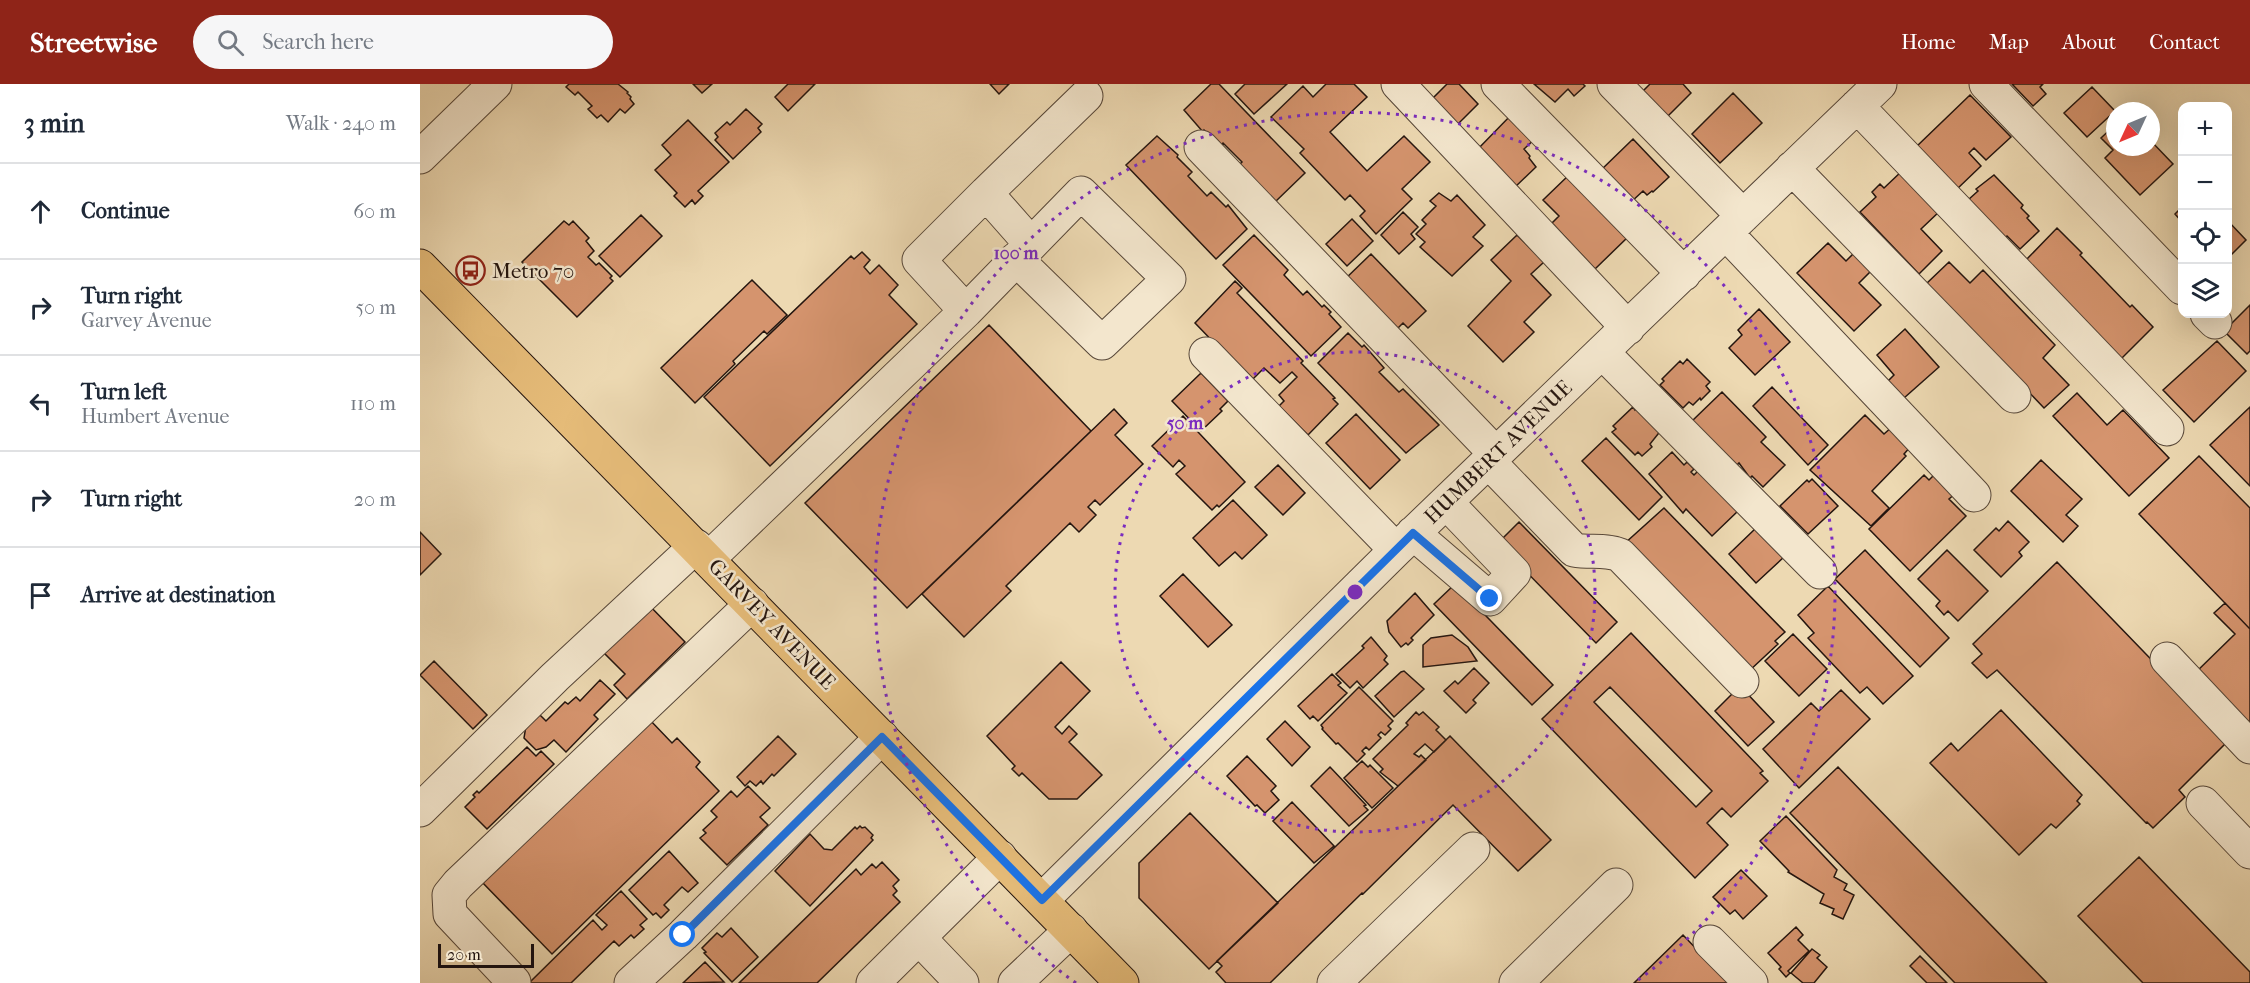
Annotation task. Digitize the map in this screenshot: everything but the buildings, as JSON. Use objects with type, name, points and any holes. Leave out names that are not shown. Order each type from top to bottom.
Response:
[{"type":"main road","name":"GARVEY AVENUE","points":[[420,266],[1122,983]]},
{"type":"street","points":[[420,157],[495,84]]},
{"type":"street","points":[[1398,84],[1628,328]]},
{"type":"street","points":[[1498,84],[1684,274]]},
{"type":"street","points":[[1614,84],[1735,225],[1974,495]]},
{"type":"street","points":[[1986,84],[2178,284]]},
{"type":"street","points":[[1868,95],[2167,429]]},
{"type":"street","name":"HUMBERT AVENUE","points":[[1042,900],[1404,542],[1868,95]]},
{"type":"street","points":[[966,311],[919,260],[1086,96]]},
{"type":"street","points":[[1201,147],[1492,457],[1574,550],[1610,551],[1620,555],[1742,681]]},
{"type":"street","points":[[1792,168],[2014,396]]},
{"type":"street","points":[[420,810],[555,677],[702,553],[966,311],[1024,252],[986,193]]},
{"type":"street","points":[[1602,352],[1820,572]]},
{"type":"street","points":[[1206,354],[1404,542],[1490,599],[1514,573],[1446,502]]},
{"type":"street","points":[[514,982],[450,914],[449,896],[475,868],[752,604]]},
{"type":"street","points":[[2167,659],[2250,747]]},
{"type":"street","points":[[631,983],[683,935],[882,737]]},
{"type":"street","points":[[2203,803],[2250,852]]},
{"type":"street","points":[[1334,983],[1473,849]]},
{"type":"street","points":[[873,983],[1000,857]]},
{"type":"street","points":[[1516,983],[1616,885]]},
{"type":"street","points":[[1015,983],[1071,930]]},
{"type":"street","points":[[919,938],[962,983]]},
{"type":"street","points":[[1710,942],[1751,983]]},
{"type":"place","name":"Metro 70","points":[[471,271]]},
{"type":"route","points":[[683,935],[882,737],[1042,900],[1413,533],[1490,599]]}]
